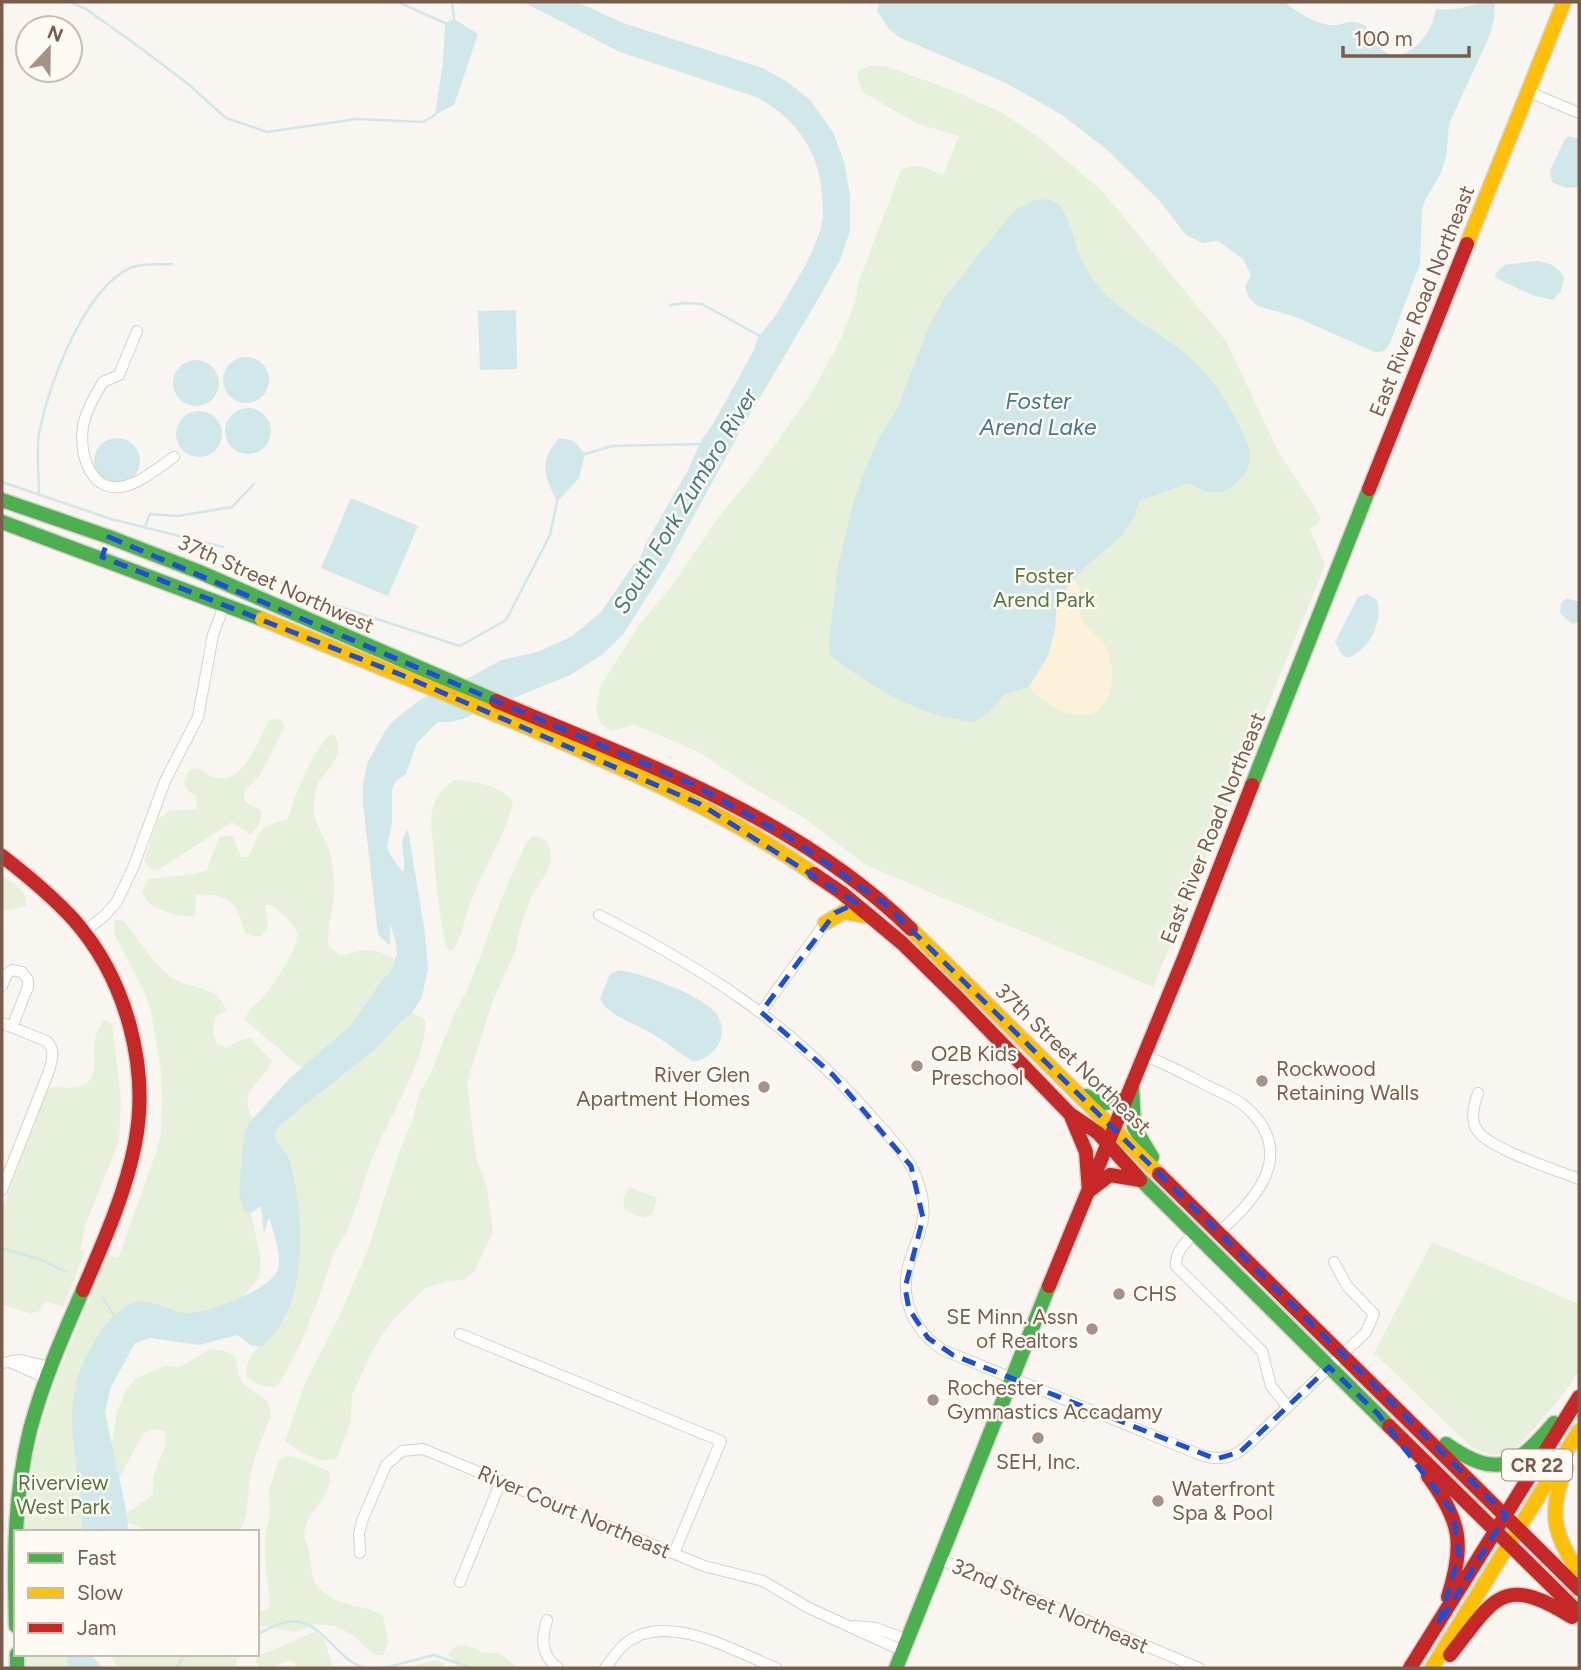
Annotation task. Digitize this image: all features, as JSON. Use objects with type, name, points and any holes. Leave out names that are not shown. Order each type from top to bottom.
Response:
[{"type":"main road","name":"East River Road Northeast","points":[[896,1668],[1011,1378],[1145,1056],[1401,406],[1564,2]]},
{"type":"main road","name":"37th Street Northwest","points":[[2,500],[109,537],[220,580],[517,723]]},
{"type":"main road","name":"37th Street Northwest","points":[[2,522],[530,715]]},
{"type":"main road","points":[[102,557],[109,537]]},
{"type":"main road","name":"37th Street Northeast","points":[[530,715],[692,784],[740,808],[844,874],[905,923],[1579,1589]]},
{"type":"main road","name":"37th Street Northeast","points":[[517,723],[701,804],[777,848],[843,894],[922,964],[1070,1114],[1098,1133],[1141,1181],[1579,1613]]},
{"type":"main road","points":[[2,856],[43,887],[84,932],[110,973],[128,1015],[138,1068],[138,1108],[132,1156],[123,1192],[48,1373],[29,1435],[18,1499],[16,1530]]},
{"type":"main road","points":[[818,877],[829,900],[830,907],[825,923]]},
{"type":"main road","points":[[825,923],[835,914],[851,911],[867,916],[890,935]]},
{"type":"main road","points":[[1073,1088],[1101,1104],[1129,1092],[1134,1127],[1159,1172]]},
{"type":"main road","points":[[1070,1114],[1086,1146],[1089,1191]]},
{"type":"main road","points":[[1089,1191],[1110,1175],[1141,1181]]},
{"type":"main road","points":[[1387,1397],[1462,1457],[1494,1467],[1509,1463],[1526,1453],[1548,1431],[1579,1390]]},
{"type":"main road","name":"CR 22","points":[[1496,1531],[1579,1397]]},
{"type":"main road","points":[[1378,1415],[1439,1490],[1453,1512],[1460,1534],[1456,1573],[1437,1625]]},
{"type":"main road","name":"CR 22","points":[[1510,1544],[1579,1431]]},
{"type":"main road","name":"CR 22","points":[[1579,1443],[1557,1490],[1553,1515],[1559,1540],[1579,1572]]},
{"type":"main road","points":[[1410,1668],[1496,1531]]},
{"type":"main road","points":[[1432,1668],[1510,1544]]},
{"type":"main road","points":[[1440,1668],[1479,1617],[1495,1602],[1509,1595],[1524,1593],[1542,1597],[1579,1622]]},
{"type":"street","points":[[1529,92],[1579,113]]},
{"type":"street","points":[[137,331],[119,375],[103,382],[83,425],[82,438],[88,470],[98,481],[108,486],[123,487],[174,457]]},
{"type":"street","points":[[84,932],[116,903],[129,877],[165,782],[198,717],[213,635],[225,603]]},
{"type":"street","points":[[600,915],[699,969],[761,1012],[833,1075],[873,1118],[911,1166],[924,1208],[921,1229],[909,1261],[905,1288],[914,1320],[928,1338],[943,1350],[1201,1455],[1216,1459],[1228,1458],[1240,1452],[1366,1332],[1374,1314],[1347,1286],[1334,1262]]},
{"type":"street","points":[[761,1012],[825,923]]},
{"type":"street","points":[[2,986],[12,971],[22,972],[29,980],[28,987],[7,1025],[48,1043],[52,1049],[52,1060],[7,1163],[2,1190]]},
{"type":"street","points":[[1145,1056],[1245,1105],[1268,1136],[1270,1157],[1262,1187],[1219,1232]]},
{"type":"street","points":[[1478,1093],[1474,1110],[1475,1124],[1487,1140],[1579,1179]]},
{"type":"street","points":[[1194,1233],[1178,1252],[1176,1266],[1262,1351],[1271,1386],[1287,1406]]},
{"type":"street","points":[[460,1334],[721,1441],[674,1553]]},
{"type":"street","points":[[5,1362],[37,1374],[48,1373]]},
{"type":"street","name":"River Court Northeast","points":[[360,1553],[359,1534],[386,1465],[401,1451],[423,1449],[712,1568],[763,1581],[809,1608],[905,1646]]},
{"type":"street","points":[[460,1582],[501,1481]]},
{"type":"street","name":"32nd Street Northeast","points":[[939,1559],[1199,1668]]},
{"type":"street","points":[[547,1620],[543,1649],[548,1659],[558,1668]]},
{"type":"street","points":[[605,1668],[626,1643],[641,1634],[662,1630],[679,1631],[702,1638],[776,1668]]},
{"type":"highlighted area","points":[[109,537],[692,784],[787,836],[885,904],[1506,1515],[1438,1625],[1459,1556],[1453,1512],[1378,1414],[1329,1367],[1240,1452],[1216,1459],[953,1355],[928,1338],[909,1309],[905,1288],[923,1218],[911,1166],[833,1075],[761,1012],[835,913],[856,903],[700,804],[404,676],[102,557]]},
{"type":"green space","name":"Foster Arend Park","points":[[869,66],[884,66],[944,87],[1001,112],[1041,139],[1103,192],[1226,341],[1279,453],[1321,517],[1317,525],[1310,529],[1325,565],[1153,987],[864,864],[803,817],[697,751],[634,725],[612,731],[600,723],[596,710],[600,687],[639,625],[671,587],[721,514],[755,473],[812,392],[838,345],[901,170],[917,166],[943,175],[959,136],[918,124],[863,92],[857,77],[859,71]]},
{"type":"green space","points":[[280,719],[285,726],[260,775],[244,791],[245,802],[261,810],[260,821],[255,830],[249,834],[232,822],[158,870],[150,869],[144,860],[158,819],[170,811],[197,809],[196,796],[187,790],[184,781],[190,770],[198,768],[213,777],[233,775],[248,760],[269,721]]},
{"type":"green space","points":[[331,734],[336,737],[337,754],[317,785],[314,804],[315,818],[329,850],[333,870],[329,947],[340,955],[372,950],[391,957],[407,969],[311,1068],[299,1066],[245,1020],[250,1010],[278,977],[294,948],[297,934],[290,921],[271,905],[265,905],[268,926],[262,936],[253,936],[245,933],[235,907],[224,898],[207,894],[196,895],[195,916],[184,916],[151,905],[142,891],[148,879],[207,870],[219,837],[232,835],[241,857],[248,857],[263,830],[271,824],[288,819],[299,786],[311,762]]},
{"type":"green space","points":[[454,780],[494,788],[513,802],[453,951],[447,948],[441,922],[431,819],[437,797]]},
{"type":"green space","points":[[533,836],[544,839],[550,848],[551,861],[531,897],[515,952],[493,1000],[467,1083],[476,1158],[487,1187],[493,1232],[474,1272],[464,1280],[448,1281],[425,1288],[391,1322],[372,1351],[352,1395],[351,1421],[337,1458],[316,1459],[285,1441],[306,1381],[339,1317],[369,1247],[419,1094],[470,984],[501,900],[526,843]]},
{"type":"green space","points":[[2,876],[22,891],[26,906],[2,912]]},
{"type":"green space","name":"Riverview West Park","points":[[115,920],[124,921],[168,975],[212,993],[222,1002],[226,1010],[215,1018],[213,1033],[217,1044],[226,1048],[250,1038],[272,1061],[248,1096],[249,1112],[255,1122],[246,1207],[251,1213],[261,1260],[259,1277],[241,1300],[150,1325],[98,1379],[102,1530],[23,1530],[32,1460],[58,1374],[108,1254],[118,1258],[161,1132],[161,1071],[151,1011],[143,989],[114,933]]},
{"type":"green space","points":[[412,1013],[425,1019],[424,1034],[414,1070],[378,1144],[353,1216],[331,1259],[308,1327],[277,1386],[257,1383],[246,1377],[248,1363],[282,1306],[298,1272],[300,1260],[296,1227],[272,1145],[274,1135],[280,1125],[397,1019]]},
{"type":"green space","points":[[105,1020],[112,1024],[121,1098],[119,1141],[86,1223],[80,1249],[85,1251],[63,1307],[46,1301],[39,1311],[30,1314],[2,1304],[2,1209],[47,1091],[52,1087],[73,1087],[86,1083],[92,1076],[94,1043],[97,1031]]},
{"type":"green space","points":[[629,1187],[657,1198],[652,1214],[643,1218],[625,1210],[623,1199]]},
{"type":"green space","points":[[1432,1242],[1579,1304],[1579,1369],[1569,1386],[1537,1425],[1511,1451],[1501,1455],[1490,1454],[1470,1446],[1374,1353]]},
{"type":"green space","points":[[211,1349],[231,1354],[235,1357],[238,1373],[247,1387],[268,1402],[271,1416],[256,1453],[250,1477],[246,1515],[241,1530],[142,1530],[128,1523],[127,1513],[153,1493],[153,1477],[166,1444],[165,1431],[152,1429],[143,1434],[118,1480],[108,1466],[117,1412],[124,1394],[135,1379],[164,1366],[180,1367]]},
{"type":"green space","points":[[286,1456],[329,1471],[329,1485],[305,1529],[313,1578],[333,1599],[383,1616],[388,1641],[383,1655],[369,1651],[352,1634],[334,1626],[314,1624],[296,1632],[259,1625],[259,1611],[269,1608],[265,1536],[270,1515],[269,1490],[279,1460]]},
{"type":"green space","points":[[315,1632],[324,1639],[333,1668],[295,1668],[295,1662],[289,1661],[275,1668],[260,1668],[256,1662],[257,1656]]},
{"type":"green space","points":[[463,1645],[482,1653],[498,1653],[519,1668],[459,1668],[448,1654],[455,1647]]},
{"type":"green space","points":[[24,1656],[76,1656],[78,1668],[25,1668]]},
{"type":"green space","points":[[110,1656],[237,1656],[236,1668],[119,1668]]},
{"type":"green space","points":[[435,1660],[444,1664],[443,1668],[404,1668]]},
{"type":"sand","points":[[1071,572],[1081,594],[1081,618],[1106,647],[1112,667],[1110,690],[1106,700],[1091,714],[1066,712],[1052,706],[1029,687],[1019,689],[995,644]]},
{"type":"water","name":"South Fork Zumbro River","points":[[523,2],[577,2],[623,23],[763,68],[789,83],[811,101],[834,134],[845,165],[850,196],[850,231],[840,260],[743,426],[666,567],[624,633],[603,654],[570,675],[465,718],[438,722],[417,743],[406,774],[395,782],[392,790],[392,823],[387,846],[389,853],[404,871],[402,844],[408,830],[428,968],[422,997],[412,1013],[399,1023],[379,1046],[280,1125],[274,1135],[290,1162],[299,1209],[300,1234],[296,1286],[277,1330],[261,1347],[251,1345],[237,1335],[199,1345],[150,1338],[135,1343],[111,1387],[105,1412],[125,1505],[127,1530],[82,1530],[72,1407],[75,1387],[90,1349],[109,1321],[124,1307],[133,1303],[146,1302],[185,1313],[207,1310],[251,1292],[273,1277],[278,1269],[279,1256],[269,1217],[264,1234],[261,1206],[251,1213],[244,1211],[239,1194],[243,1139],[248,1124],[289,1079],[351,1025],[383,979],[391,972],[397,954],[396,942],[390,924],[390,945],[378,935],[363,803],[363,783],[368,762],[385,731],[393,721],[421,699],[471,677],[501,660],[538,652],[572,636],[601,612],[634,564],[638,563],[702,439],[755,348],[757,339],[777,313],[813,249],[823,215],[820,178],[810,150],[793,125],[756,97],[620,52]]},
{"type":"water","points":[[879,2],[1284,2],[1323,24],[1354,22],[1366,26],[1375,43],[1394,55],[1408,52],[1420,42],[1430,28],[1436,9],[1495,2],[1494,20],[1488,39],[1449,124],[1446,157],[1422,210],[1420,264],[1390,343],[1384,351],[1375,352],[1293,316],[1258,306],[1249,298],[1245,287],[1251,275],[1243,259],[1218,241],[1203,243],[1186,235],[1158,199],[1106,149],[1062,115],[1004,82],[899,37],[889,29],[877,11]]},
{"type":"water","points":[[454,19],[478,34],[454,105],[435,115],[443,62],[445,23]]},
{"type":"water","points":[[1569,136],[1579,139],[1579,187],[1566,188],[1552,182],[1550,170]]},
{"type":"water","name":"Foster Arend Lake","points":[[1035,200],[1050,200],[1064,211],[1083,262],[1106,295],[1124,311],[1185,353],[1205,373],[1222,395],[1242,431],[1250,457],[1243,477],[1223,492],[1208,492],[1188,483],[1139,501],[1134,518],[1122,536],[1085,567],[1057,599],[1055,629],[1048,656],[1029,687],[1005,694],[988,713],[975,722],[935,714],[898,699],[863,679],[830,655],[837,571],[852,507],[864,472],[879,438],[897,409],[929,326],[945,297],[1002,225],[1017,209]]},
{"type":"water","points":[[1537,261],[1553,266],[1564,278],[1561,291],[1553,300],[1532,295],[1496,278],[1495,274],[1504,265]]},
{"type":"water","points":[[516,310],[517,369],[480,370],[478,311]]},
{"type":"water","points":[[246,357],[263,363],[269,380],[263,397],[246,403],[229,397],[223,380],[229,363]]},
{"type":"water","points":[[196,360],[213,366],[219,383],[213,400],[196,406],[179,400],[173,383],[179,366]]},
{"type":"water","points":[[248,408],[264,415],[271,431],[264,447],[248,454],[232,447],[225,431],[232,415]]},
{"type":"water","points":[[199,411],[215,418],[222,434],[215,450],[199,457],[183,450],[176,434],[183,418]]},
{"type":"water","points":[[117,438],[133,445],[140,461],[133,477],[117,484],[101,477],[94,461],[101,445]]},
{"type":"water","points":[[559,438],[574,441],[585,454],[579,478],[557,502],[545,469],[548,455]]},
{"type":"water","points":[[351,498],[418,526],[388,596],[321,568]]},
{"type":"water","points":[[1367,594],[1377,600],[1376,626],[1373,635],[1362,649],[1347,658],[1335,642],[1358,597]]},
{"type":"water","points":[[1567,598],[1579,602],[1579,622],[1572,624],[1560,613],[1561,603]]},
{"type":"water","points":[[620,970],[670,986],[707,1005],[715,1012],[722,1027],[721,1038],[714,1050],[694,1062],[604,1005],[600,999],[610,974]]},
{"type":"water","points":[[66,1656],[93,1656],[103,1668],[69,1668]]},
{"type":"waterway","points":[[70,2],[86,9],[142,49],[188,84],[226,118],[267,132],[357,119],[423,122],[435,115]]},
{"type":"waterway","points":[[398,2],[445,23]]},
{"type":"waterway","points":[[452,2],[454,19]]},
{"type":"waterway","points":[[39,493],[39,433],[60,366],[83,317],[113,279],[130,268],[172,264]]},
{"type":"waterway","points":[[670,305],[702,304],[760,336]]},
{"type":"waterway","name":"South Fork Zumbro River","points":[[585,454],[612,446],[703,444]]},
{"type":"waterway","points":[[2,482],[111,519],[223,547]]},
{"type":"waterway","points":[[145,527],[150,514],[178,516],[232,507],[254,484]]},
{"type":"waterway","points":[[282,583],[334,605],[460,646],[506,620],[550,535],[557,502]]},
{"type":"waterway","points":[[2,1248],[42,1260],[66,1272]]},
{"type":"waterway","points":[[103,1298],[116,1319]]},
{"type":"waterway","points":[[259,1633],[282,1623],[296,1621],[307,1624],[355,1664],[366,1668]]},
{"type":"waterway","points":[[384,1668],[434,1655],[471,1668]]},
{"type":"waterway","points":[[176,1668],[184,1656]]},
{"type":"traffic: fast","points":[[1252,785],[1369,489]]},
{"type":"traffic: fast","points":[[2,500],[197,571],[496,701]]},
{"type":"traffic: fast","points":[[2,522],[262,619]]},
{"type":"traffic: fast","points":[[1132,1086],[1134,1127],[1152,1157]]},
{"type":"traffic: fast","points":[[1086,1096],[1101,1104],[1126,1099]]},
{"type":"traffic: fast","points":[[1137,1176],[1389,1426]]},
{"type":"traffic: fast","points":[[896,1668],[1049,1286]]},
{"type":"traffic: fast","points":[[16,1530],[21,1478],[35,1412],[83,1290]]},
{"type":"traffic: fast","points":[[1446,1444],[1479,1462],[1505,1464],[1528,1450],[1554,1423]]},
{"type":"traffic: fast","points":[[17,1656],[17,1668]]},
{"type":"traffic: slow","points":[[1467,244],[1564,2]]},
{"type":"traffic: slow","points":[[262,619],[632,773],[744,829],[814,874]]},
{"type":"traffic: slow","points":[[825,923],[844,912],[866,916]]},
{"type":"traffic: slow","points":[[911,929],[1159,1174]]},
{"type":"traffic: slow","points":[[1432,1668],[1579,1431]]},
{"type":"traffic: slow","points":[[1566,1468],[1557,1497],[1556,1522],[1563,1546],[1579,1572]]},
{"type":"traffic: jam","points":[[1369,489],[1467,244]]},
{"type":"traffic: jam","points":[[496,701],[661,770],[768,824],[818,855],[866,890],[911,929]]},
{"type":"traffic: jam","points":[[1049,1286],[1185,956],[1252,785]]},
{"type":"traffic: jam","points":[[2,856],[57,903],[92,943],[120,996],[136,1055],[139,1115],[131,1163],[106,1237],[83,1290]]},
{"type":"traffic: jam","points":[[814,874],[842,893],[902,943],[1070,1114],[1098,1133],[1137,1176]]},
{"type":"traffic: jam","points":[[1071,1116],[1086,1152],[1089,1191]]},
{"type":"traffic: jam","points":[[1159,1174],[1579,1589]]},
{"type":"traffic: jam","points":[[1089,1191],[1110,1175],[1140,1180]]},
{"type":"traffic: jam","points":[[1410,1668],[1579,1397]]},
{"type":"traffic: jam","points":[[1389,1426],[1579,1613]]},
{"type":"traffic: jam","points":[[1428,1476],[1447,1506],[1457,1534],[1457,1562],[1448,1597]]},
{"type":"traffic: jam","points":[[1450,1655],[1478,1619],[1501,1598],[1530,1596],[1572,1617]]},
{"type":"place","name":"O2B Kids Preschool","points":[[917,1066]]},
{"type":"place","name":"Rockwood Retaining Walls","points":[[1262,1081]]},
{"type":"place","name":"River Glen Apartment Homes","points":[[764,1087]]},
{"type":"place","name":"CHS","points":[[1119,1294]]},
{"type":"place","name":"SE Minn. Assn of Realtors","points":[[1092,1329]]},
{"type":"place","name":"Rochester Gymnastics Accadamy","points":[[933,1400]]},
{"type":"place","name":"SEH, Inc.","points":[[1038,1438]]},
{"type":"place","name":"Waterfront Spa & Pool","points":[[1158,1501]]}]
